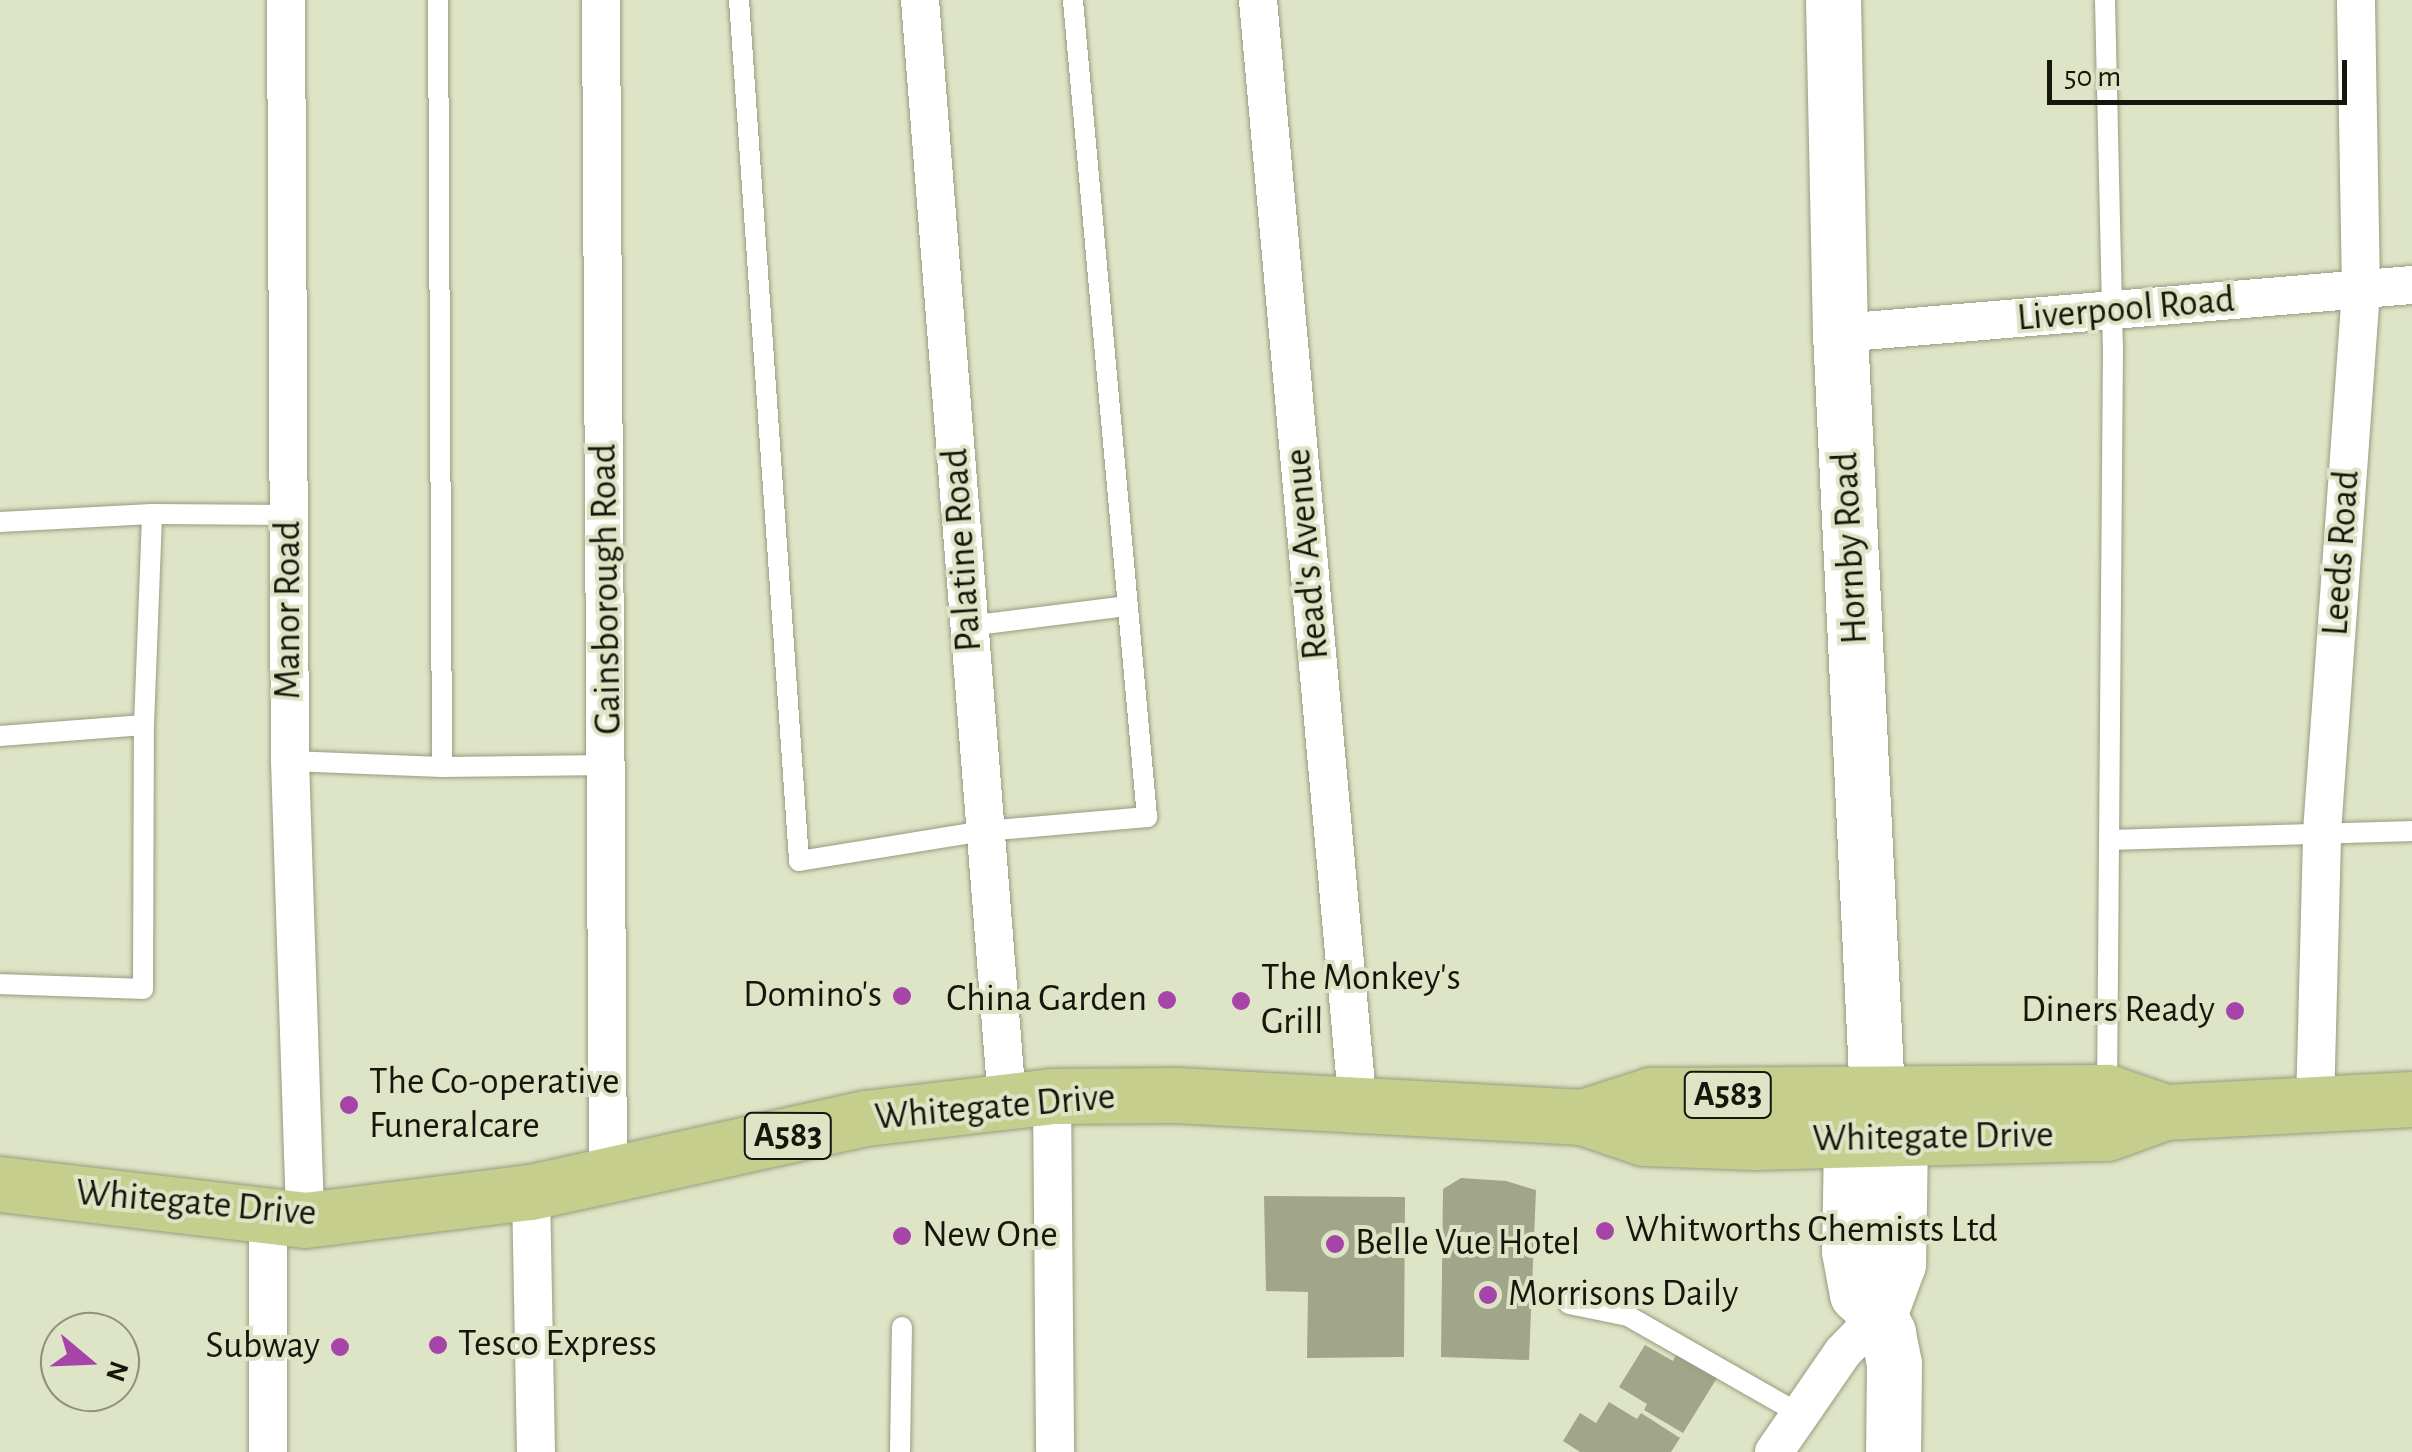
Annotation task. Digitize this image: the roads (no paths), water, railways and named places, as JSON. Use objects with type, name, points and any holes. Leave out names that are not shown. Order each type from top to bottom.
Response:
[{"type":"main road","name":"Hornby Road","points":[[1833,0],[1840,333],[1876,1125],[1851,1271],[1857,1294],[1879,1315],[1894,1363],[1893,1452]]},
{"type":"main road","name":"Whitegate Drive","points":[[0,1184],[286,1219],[530,1192],[866,1118],[1029,1098],[1176,1095],[1358,1108],[1582,1117],[1644,1138],[2412,1099]]},
{"type":"street","name":"Manor Road","points":[[268,1452],[286,1219],[290,761],[286,0]]},
{"type":"street","name":"Gainsborough Road","points":[[601,0],[608,1177]]},
{"type":"street","name":"Palatine Road","points":[[920,0],[985,831],[1029,1098],[1055,1452]]},
{"type":"street","name":"Read's Avenue","points":[[1258,0],[1358,1108]]},
{"type":"street","name":"Leeds Road","points":[[2315,1106],[2322,832],[2361,290],[2356,0]]},
{"type":"street","name":"Liverpool Road","points":[[1840,333],[2412,285]]},
{"type":"street","points":[[530,1192],[536,1452]]},
{"type":"street","points":[[1774,1452],[1843,1352],[1879,1315]]},
{"type":"lane","points":[[438,0],[442,767]]},
{"type":"lane","points":[[739,0],[799,861],[985,831],[1147,817],[1073,0]]},
{"type":"lane","points":[[2105,0],[2112,311],[2107,1112]]},
{"type":"lane","points":[[0,522],[152,514],[289,516]]},
{"type":"lane","points":[[0,984],[143,989],[144,725],[152,514]]},
{"type":"lane","points":[[969,626],[1128,606]]},
{"type":"lane","points":[[0,736],[144,725]]},
{"type":"lane","points":[[290,761],[442,767],[608,765]]},
{"type":"lane","points":[[2110,840],[2412,831]]},
{"type":"lane","points":[[1569,1304],[1628,1316],[1798,1413]]},
{"type":"lane","points":[[900,1452],[902,1326]]},
{"type":"place","name":"Domino's","points":[[902,996]]},
{"type":"place","name":"China Garden","points":[[1167,1000]]},
{"type":"place","name":"The Monkey's Grill","points":[[1241,1001]]},
{"type":"place","name":"Diners Ready","points":[[2235,1011]]},
{"type":"place","name":"The Co-operative Funeralcare","points":[[349,1105]]},
{"type":"place","name":"Whitworths Chemists Ltd","points":[[1605,1231]]},
{"type":"place","name":"New One","points":[[902,1236]]},
{"type":"place","name":"Belle Vue Hotel","points":[[1335,1244]]},
{"type":"place","name":"Morrisons Daily","points":[[1488,1295]]},
{"type":"place","name":"Tesco Express","points":[[438,1345]]},
{"type":"place","name":"Subway","points":[[340,1347]]}]
